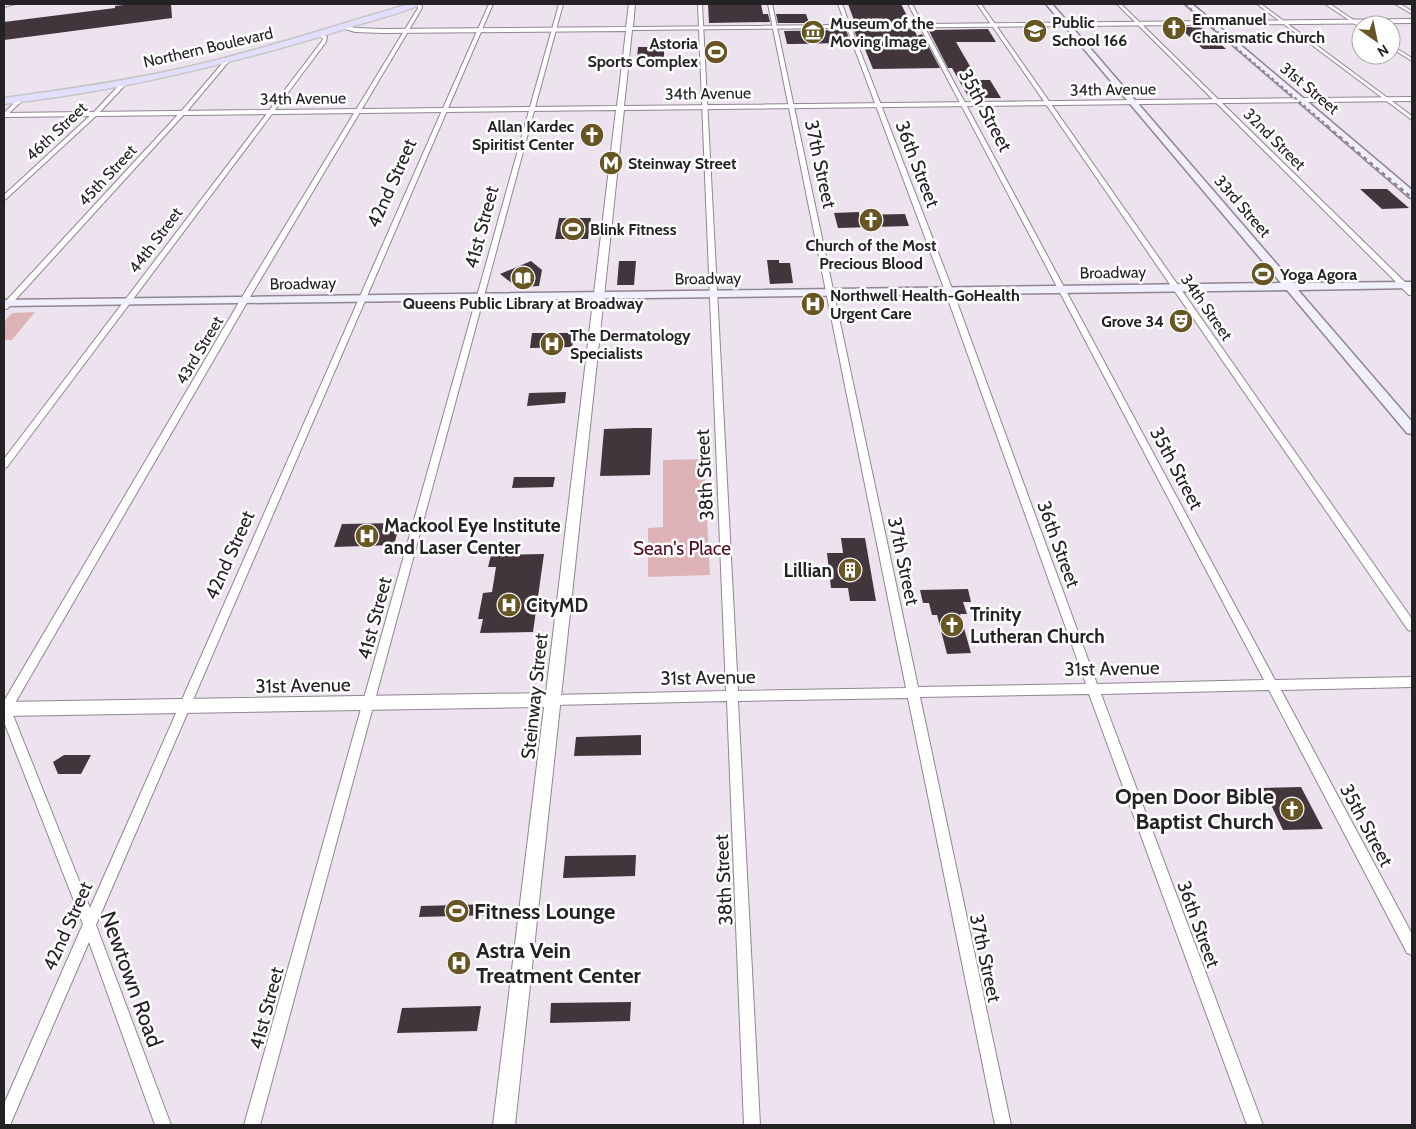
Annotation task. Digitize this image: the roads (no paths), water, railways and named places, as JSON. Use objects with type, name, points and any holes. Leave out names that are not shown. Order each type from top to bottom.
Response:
[{"type":"main road","name":"Northern Boulevard","points":[[4,101],[125,82],[228,60],[417,4]]},
{"type":"main road","name":"33rd Street","points":[[1049,4],[1412,430]]},
{"type":"main road","name":"31st Street","points":[[1188,4],[1412,195]]},
{"type":"main road","name":"Broadway","points":[[5,305],[126,301],[1408,285]]},
{"type":"street","points":[[4,6],[12,4]]},
{"type":"street","name":"43rd Street","points":[[4,709],[244,300],[420,8],[417,4]]},
{"type":"street","name":"42nd Street","points":[[4,1121],[491,4]]},
{"type":"street","name":"41st Street","points":[[252,1125],[561,4]]},
{"type":"street","name":"Steinway Street","points":[[504,1125],[632,4]]},
{"type":"street","name":"38th Street","points":[[700,4],[752,1125]]},
{"type":"street","name":"37th Street","points":[[770,4],[1003,1125]]},
{"type":"street","name":"36th Street","points":[[840,4],[949,291],[1093,689],[1255,1125]]},
{"type":"street","name":"35th Street","points":[[910,4],[1412,948]]},
{"type":"street","name":"34th Street","points":[[979,4],[1412,626]]},
{"type":"street","name":"32nd Street","points":[[1118,4],[1408,285],[1412,294]]},
{"type":"street","points":[[1259,4],[1412,118]]},
{"type":"street","points":[[1327,4],[1351,20]]},
{"type":"street","points":[[1397,4],[1412,13]]},
{"type":"street","points":[[342,27],[364,31],[1351,22]]},
{"type":"street","name":"44th Street","points":[[4,465],[324,41],[325,38],[319,34]]},
{"type":"street","points":[[1401,53],[1412,60]]},
{"type":"street","name":"45th Street","points":[[5,305],[183,113],[228,60]]},
{"type":"street","name":"46th Street","points":[[4,198],[95,114],[125,82]]},
{"type":"street","points":[[4,115],[22,98]]},
{"type":"street","name":"34th Avenue","points":[[4,115],[1412,99]]},
{"type":"street","name":"31st Avenue","points":[[4,709],[185,708],[1412,682]]},
{"type":"street","name":"Newtown Road","points":[[4,709],[90,924],[163,1125]]},
{"type":"railway","points":[[1185,4],[1329,127]]},
{"type":"railway","points":[[1327,126],[1412,198]]},
{"type":"place","name":"Emmanuel Charismatic Church","points":[[1174,28]]},
{"type":"place","name":"Public School 166","points":[[1035,31]]},
{"type":"place","name":"Museum of the Moving Image","points":[[813,32]]},
{"type":"place","name":"Astoria Sports Complex","points":[[716,52]]},
{"type":"place","name":"Allan Kardec Spiritist Center","points":[[592,135]]},
{"type":"place","name":"Steinway Street","points":[[611,163]]},
{"type":"place","name":"Church of the Most Precious Blood","points":[[871,220]]},
{"type":"place","name":"Blink Fitness","points":[[573,229]]},
{"type":"place","name":"Yoga Agora","points":[[1263,274]]},
{"type":"place","name":"Queens Public Library at Broadway","points":[[523,278]]},
{"type":"place","name":"Northwell Health-GoHealth Urgent Care","points":[[813,304]]},
{"type":"place","name":"Grove 34","points":[[1181,321]]},
{"type":"place","name":"The Dermatology Specialists","points":[[552,344]]},
{"type":"place","name":"Mackool Eye Institute and Laser Center","points":[[367,536]]},
{"type":"place","name":"Lillian","points":[[850,570]]},
{"type":"place","name":"CityMD","points":[[509,605]]},
{"type":"place","name":"Trinity Lutheran Church","points":[[952,625]]},
{"type":"place","name":"Open Door Bible Baptist Church","points":[[1292,809]]},
{"type":"place","name":"Fitness Lounge","points":[[457,911]]},
{"type":"place","name":"Astra Vein Treatment Center","points":[[459,963]]},
{"type":"park label","name":"Sean's Place","points":[[682,548]]}]
